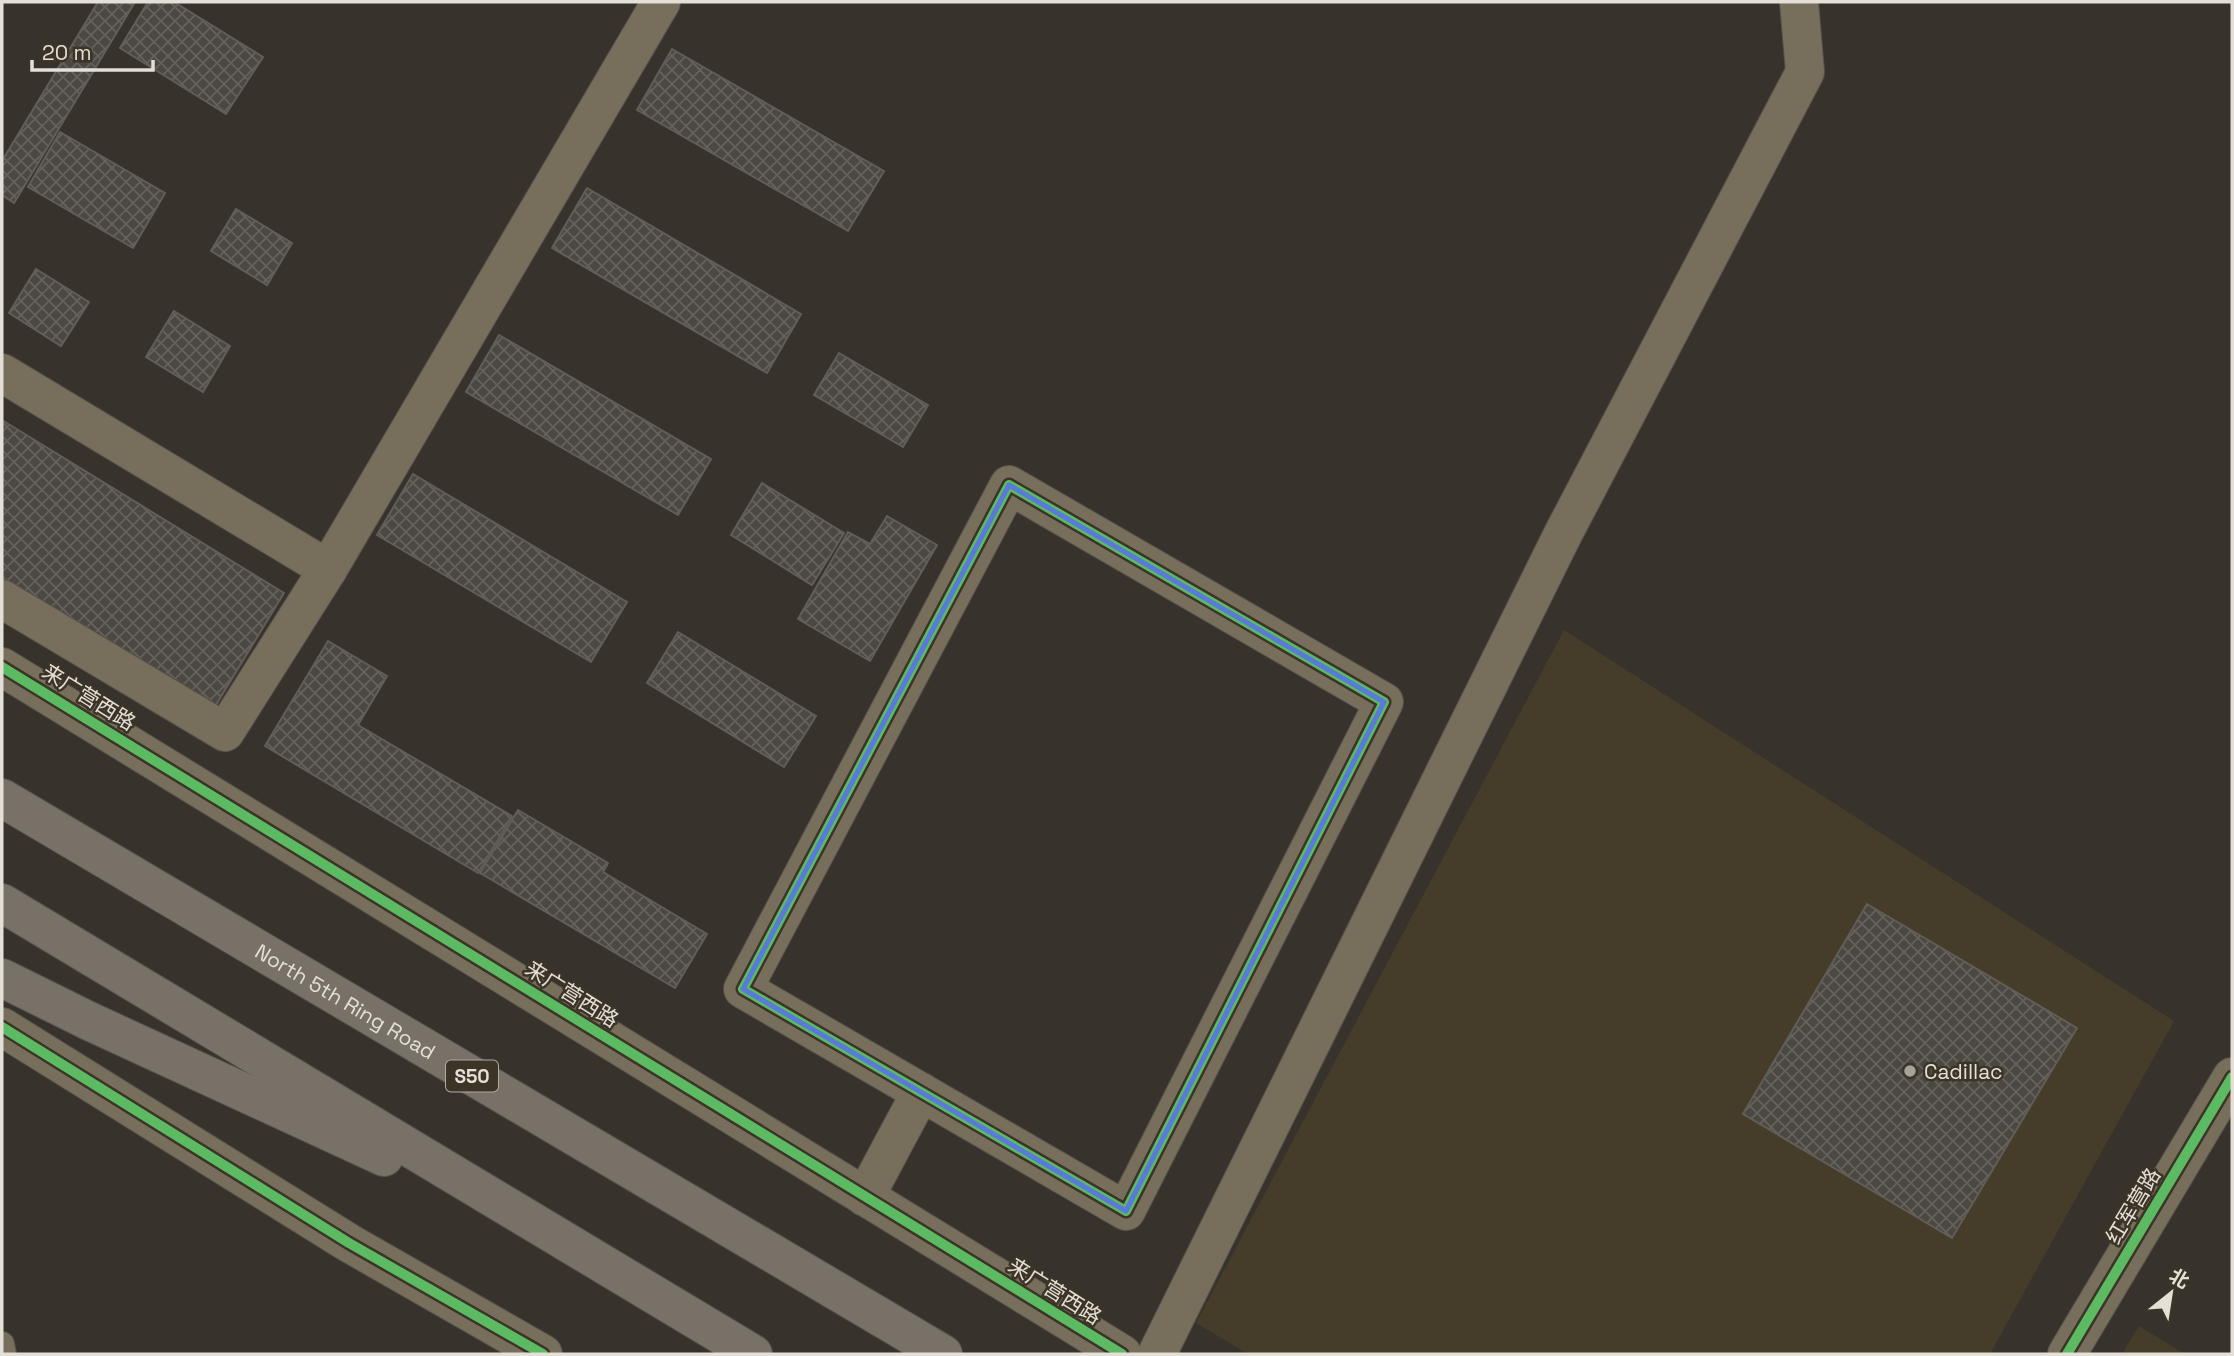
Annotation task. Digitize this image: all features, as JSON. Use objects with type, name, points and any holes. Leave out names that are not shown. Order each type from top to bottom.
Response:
[{"type":"highway","name":"North 5th Ring Road","points":[[2,799],[943,1354]]},
{"type":"highway","points":[[2,903],[753,1354]]},
{"type":"highway","points":[[2,978],[89,1021],[558,1237]]},
{"type":"street","points":[[2,598],[225,732],[328,569],[661,2]]},
{"type":"street","points":[[1157,1354],[1563,534],[1805,72],[1799,2]]},
{"type":"street","points":[[2,373],[328,569]]},
{"type":"street","points":[[1009,485],[1384,702],[1126,1211],[921,1092],[743,989],[1009,485]]},
{"type":"street","name":"来广营西路","points":[[2,667],[1122,1354]]},
{"type":"street","points":[[2,1027],[349,1243],[542,1354]]},
{"type":"street","name":"红军营路","points":[[2067,1354],[2232,1077]]},
{"type":"street","points":[[865,1196],[921,1092]]},
{"type":"lane","points":[[2,1344],[4,1354]]},
{"type":"highlighted area","points":[[1009,485],[1384,702],[1126,1211],[743,989]]},
{"type":"shaded area","points":[[1564,630],[2174,1021],[1990,1354],[1248,1354],[1196,1323]]},
{"type":"shaded area","points":[[2139,1326],[2185,1354],[2122,1354]]},
{"type":"building","points":[[98,2],[135,2],[14,203],[2,195],[2,161]]},
{"type":"building","points":[[148,2],[174,2],[263,57],[226,114],[120,48]]},
{"type":"building","points":[[672,49],[884,171],[848,231],[637,110]]},
{"type":"building","points":[[60,132],[165,193],[133,248],[28,187]]},
{"type":"building","points":[[587,188],[801,314],[767,373],[552,248]]},
{"type":"building","points":[[236,209],[292,243],[267,285],[211,251]]},
{"type":"building","points":[[36,269],[89,302],[61,346],[9,313]]},
{"type":"building","points":[[174,311],[230,346],[203,392],[146,357]]},
{"type":"building","points":[[499,335],[711,459],[678,515],[466,392]]},
{"type":"building","points":[[839,353],[928,405],[903,447],[814,395]]},
{"type":"building","points":[[2,420],[284,593],[214,708],[2,578]]},
{"type":"building","points":[[413,474],[627,602],[591,662],[377,535]]},
{"type":"building","points":[[762,483],[844,533],[812,585],[731,535]]},
{"type":"building","points":[[887,516],[937,545],[870,661],[798,619],[848,532],[870,544]]},
{"type":"building","points":[[678,632],[816,716],[784,767],[647,683]]},
{"type":"building","points":[[328,641],[387,676],[358,725],[512,816],[478,873],[265,746]]},
{"type":"building","points":[[518,810],[608,863],[603,872],[707,934],[675,988],[480,873]]},
{"type":"building","name":"Cadillac","points":[[1867,904],[2077,1028],[1952,1238],[1743,1114]]},
{"type":"cycle path","points":[[1009,485],[1384,702],[1126,1211],[743,989],[1009,485]]},
{"type":"cycle path","points":[[2,667],[1122,1354]]},
{"type":"cycle path","points":[[2,1027],[349,1243],[543,1354]]},
{"type":"cycle path","points":[[2067,1354],[2232,1077]]},
{"type":"place","name":"Cadillac","points":[[1910,1071]]}]
